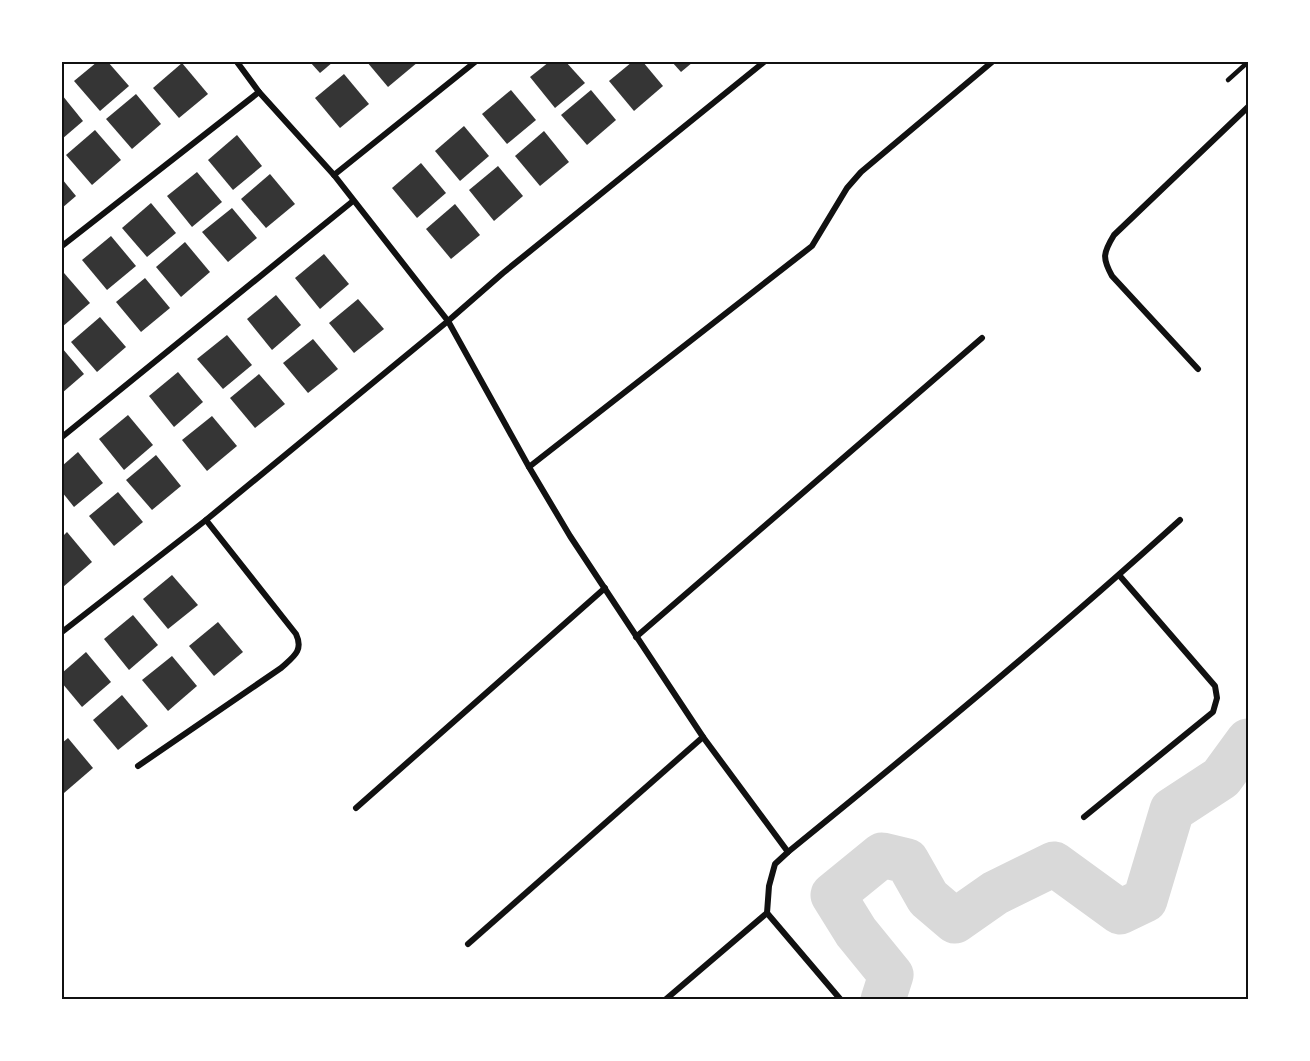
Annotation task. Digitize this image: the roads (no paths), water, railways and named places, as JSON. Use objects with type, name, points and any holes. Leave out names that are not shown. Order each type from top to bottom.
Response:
[{"type":"street","points":[[237,62],[259,92],[334,176],[448,321],[570,536],[703,737],[788,852]]},
{"type":"street","points":[[334,176],[475,62]]},
{"type":"street","points":[[62,632],[206,520],[513,265],[764,62]]},
{"type":"street","points":[[529,467],[812,246],[847,189],[861,172],[992,62]]},
{"type":"street","points":[[62,246],[259,92]]},
{"type":"street","points":[[1198,369],[1112,276],[1104,262],[1106,248],[1114,235],[1248,107]]},
{"type":"street","points":[[62,437],[353,201]]},
{"type":"street","points":[[636,637],[982,338]]},
{"type":"street","points":[[138,766],[281,668],[299,648],[300,643],[296,634],[206,520]]},
{"type":"street","points":[[841,999],[767,914],[769,886],[775,864],[910,752],[1180,520]]},
{"type":"street","points":[[1084,817],[1213,712],[1217,698],[1215,686],[1119,574]]},
{"type":"street","points":[[356,808],[605,588]]},
{"type":"street","points":[[468,944],[703,737]]},
{"type":"street","points":[[665,999],[767,914]]},
{"type":"lane","points":[[1228,80],[1248,62]]},
{"type":"waterway","points":[[883,1000],[891,975],[856,932],[833,895],[882,855],[907,861],[928,898],[955,921],[995,893],[1054,864],[1120,912],[1145,900],[1172,810],[1221,778],[1248,741]]}]
